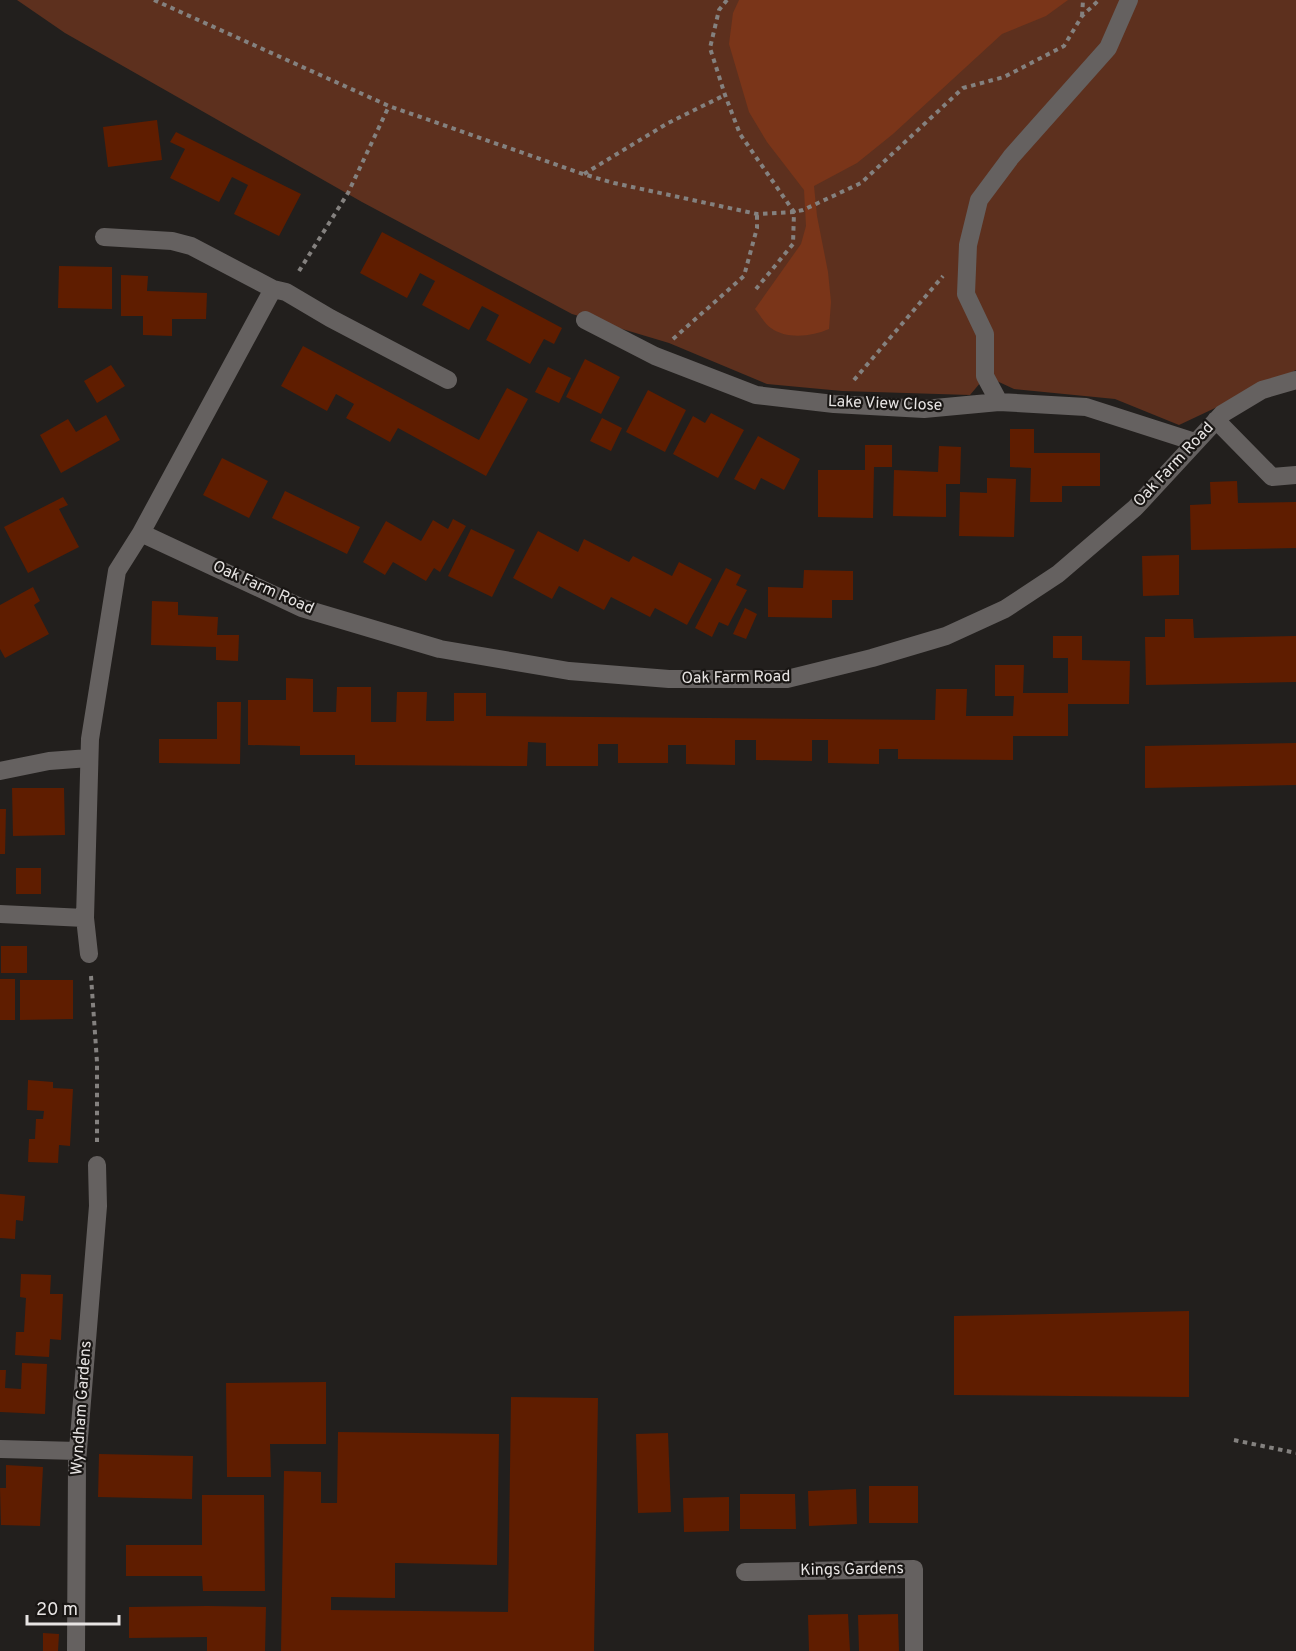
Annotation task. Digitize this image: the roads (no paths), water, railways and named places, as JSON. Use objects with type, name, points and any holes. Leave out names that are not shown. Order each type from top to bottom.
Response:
[{"type":"street","points":[[999,402],[985,376],[985,334],[966,294],[968,245],[979,200],[1011,157],[1108,48],[1129,0]]},
{"type":"street","points":[[104,237],[172,241],[191,246],[448,380]]},
{"type":"street","points":[[89,954],[85,918],[90,739],[117,571],[141,533],[279,290]]},
{"type":"street","name":"Lake View Close","points":[[585,320],[654,356],[756,395],[834,404],[924,409],[999,402],[1086,407],[1195,442]]},
{"type":"street","name":"Oak Farm Road","points":[[141,533],[302,608],[440,649],[568,671],[669,679],[787,679],[872,658],[946,636],[1005,609],[1058,574],[1135,508],[1222,414],[1262,390],[1296,380]]},
{"type":"street","points":[[1216,420],[1272,477],[1296,475]]},
{"type":"street","points":[[0,771],[49,761],[89,758]]},
{"type":"street","points":[[0,914],[85,918]]},
{"type":"street","name":"Wyndham Gardens","points":[[76,1651],[78,1451],[98,1206],[98,1164]]},
{"type":"street","points":[[0,1449],[78,1451]]},
{"type":"street","name":"Kings Gardens","points":[[745,1572],[914,1569],[914,1651]]}]
